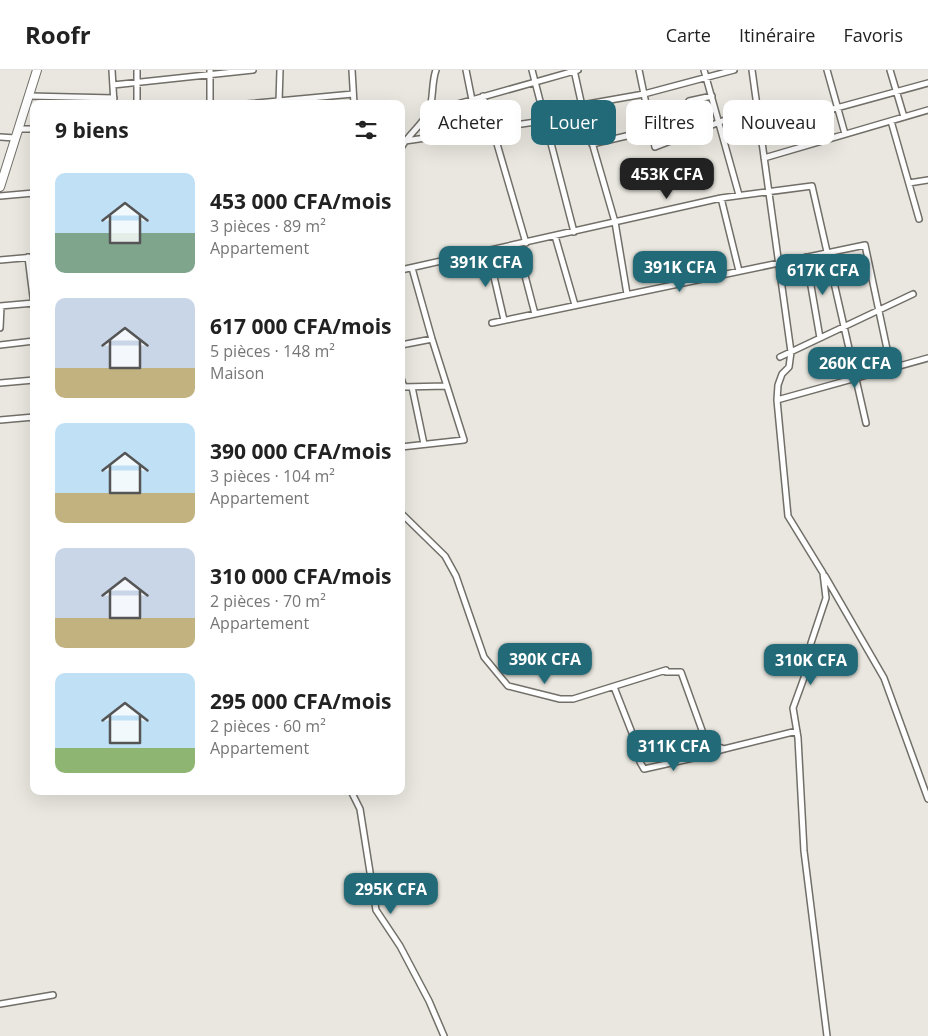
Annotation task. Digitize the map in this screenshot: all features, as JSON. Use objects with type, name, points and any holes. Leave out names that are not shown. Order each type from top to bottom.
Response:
[{"type":"street","points":[[0,187],[2,174],[19,129],[37,70]]},
{"type":"street","points":[[112,70],[114,100]]},
{"type":"street","points":[[137,70],[137,100]]},
{"type":"street","points":[[113,85],[210,72],[253,70]]},
{"type":"street","points":[[279,100],[280,70]]},
{"type":"street","points":[[352,70],[354,100]]},
{"type":"street","points":[[431,100],[436,70]]},
{"type":"street","points":[[466,70],[472,100],[575,70],[581,100]]},
{"type":"street","points":[[532,70],[540,100]]},
{"type":"street","points":[[639,70],[645,100]]},
{"type":"street","points":[[704,70],[739,196]]},
{"type":"street","points":[[610,100],[707,79],[734,70]]},
{"type":"street","points":[[752,70],[755,100]]},
{"type":"street","points":[[827,70],[845,134]]},
{"type":"street","points":[[890,70],[904,117]]},
{"type":"street","points":[[210,72],[210,100]]},
{"type":"street","points":[[834,109],[928,83]]},
{"type":"street","points":[[298,100],[353,94]]},
{"type":"street","points":[[29,96],[97,100]]},
{"type":"street","points":[[483,96],[484,100]]},
{"type":"street","points":[[694,100],[712,96]]},
{"type":"street","points":[[764,158],[928,110]]},
{"type":"street","points":[[713,124],[723,120]]},
{"type":"street","points":[[891,121],[919,219]]},
{"type":"street","points":[[405,141],[420,123]]},
{"type":"street","points":[[19,129],[30,129]]},
{"type":"street","points":[[0,137],[15,138]]},
{"type":"street","points":[[405,141],[420,139]]},
{"type":"street","points":[[498,145],[526,242]]},
{"type":"street","points":[[551,145],[574,232]]},
{"type":"street","points":[[592,145],[615,222],[627,294]]},
{"type":"street","points":[[762,145],[791,352],[789,367],[782,374],[778,385],[777,400],[788,516],[884,678],[928,799]]},
{"type":"street","points":[[909,183],[928,180]]},
{"type":"street","points":[[405,269],[721,198],[812,186],[866,423]]},
{"type":"street","points":[[0,196],[30,193]]},
{"type":"street","points":[[721,198],[739,271]]},
{"type":"street","points":[[555,236],[575,305]]},
{"type":"street","points":[[517,245],[535,314]]},
{"type":"street","points":[[492,322],[865,245],[891,368]]},
{"type":"street","points":[[488,251],[504,320]]},
{"type":"street","points":[[0,260],[30,257]]},
{"type":"street","points":[[806,257],[820,338]]},
{"type":"street","points":[[405,446],[464,440],[432,340],[412,268]]},
{"type":"street","points":[[780,357],[913,294]]},
{"type":"street","points":[[0,328],[1,306],[30,304]]},
{"type":"street","points":[[405,344],[432,340]]},
{"type":"street","points":[[0,345],[30,341]]},
{"type":"street","points":[[777,400],[928,358]]},
{"type":"street","points":[[0,383],[30,380]]},
{"type":"street","points":[[405,387],[447,386]]},
{"type":"street","points":[[412,387],[424,444]]},
{"type":"street","points":[[0,420],[30,417]]},
{"type":"street","points":[[405,517],[445,556],[456,576],[484,657],[508,686],[560,699],[573,699],[666,670],[666,672],[681,672],[703,733],[711,744],[724,749]]},
{"type":"street","points":[[823,574],[826,598],[811,643],[806,675],[793,708],[797,730],[804,851],[827,1036]]},
{"type":"street","points":[[614,687],[644,769],[708,756],[724,749],[797,730]]},
{"type":"street","points":[[353,795],[360,809],[376,910],[430,1001],[444,1036]]},
{"type":"street","points":[[0,1004],[53,996]]}]
